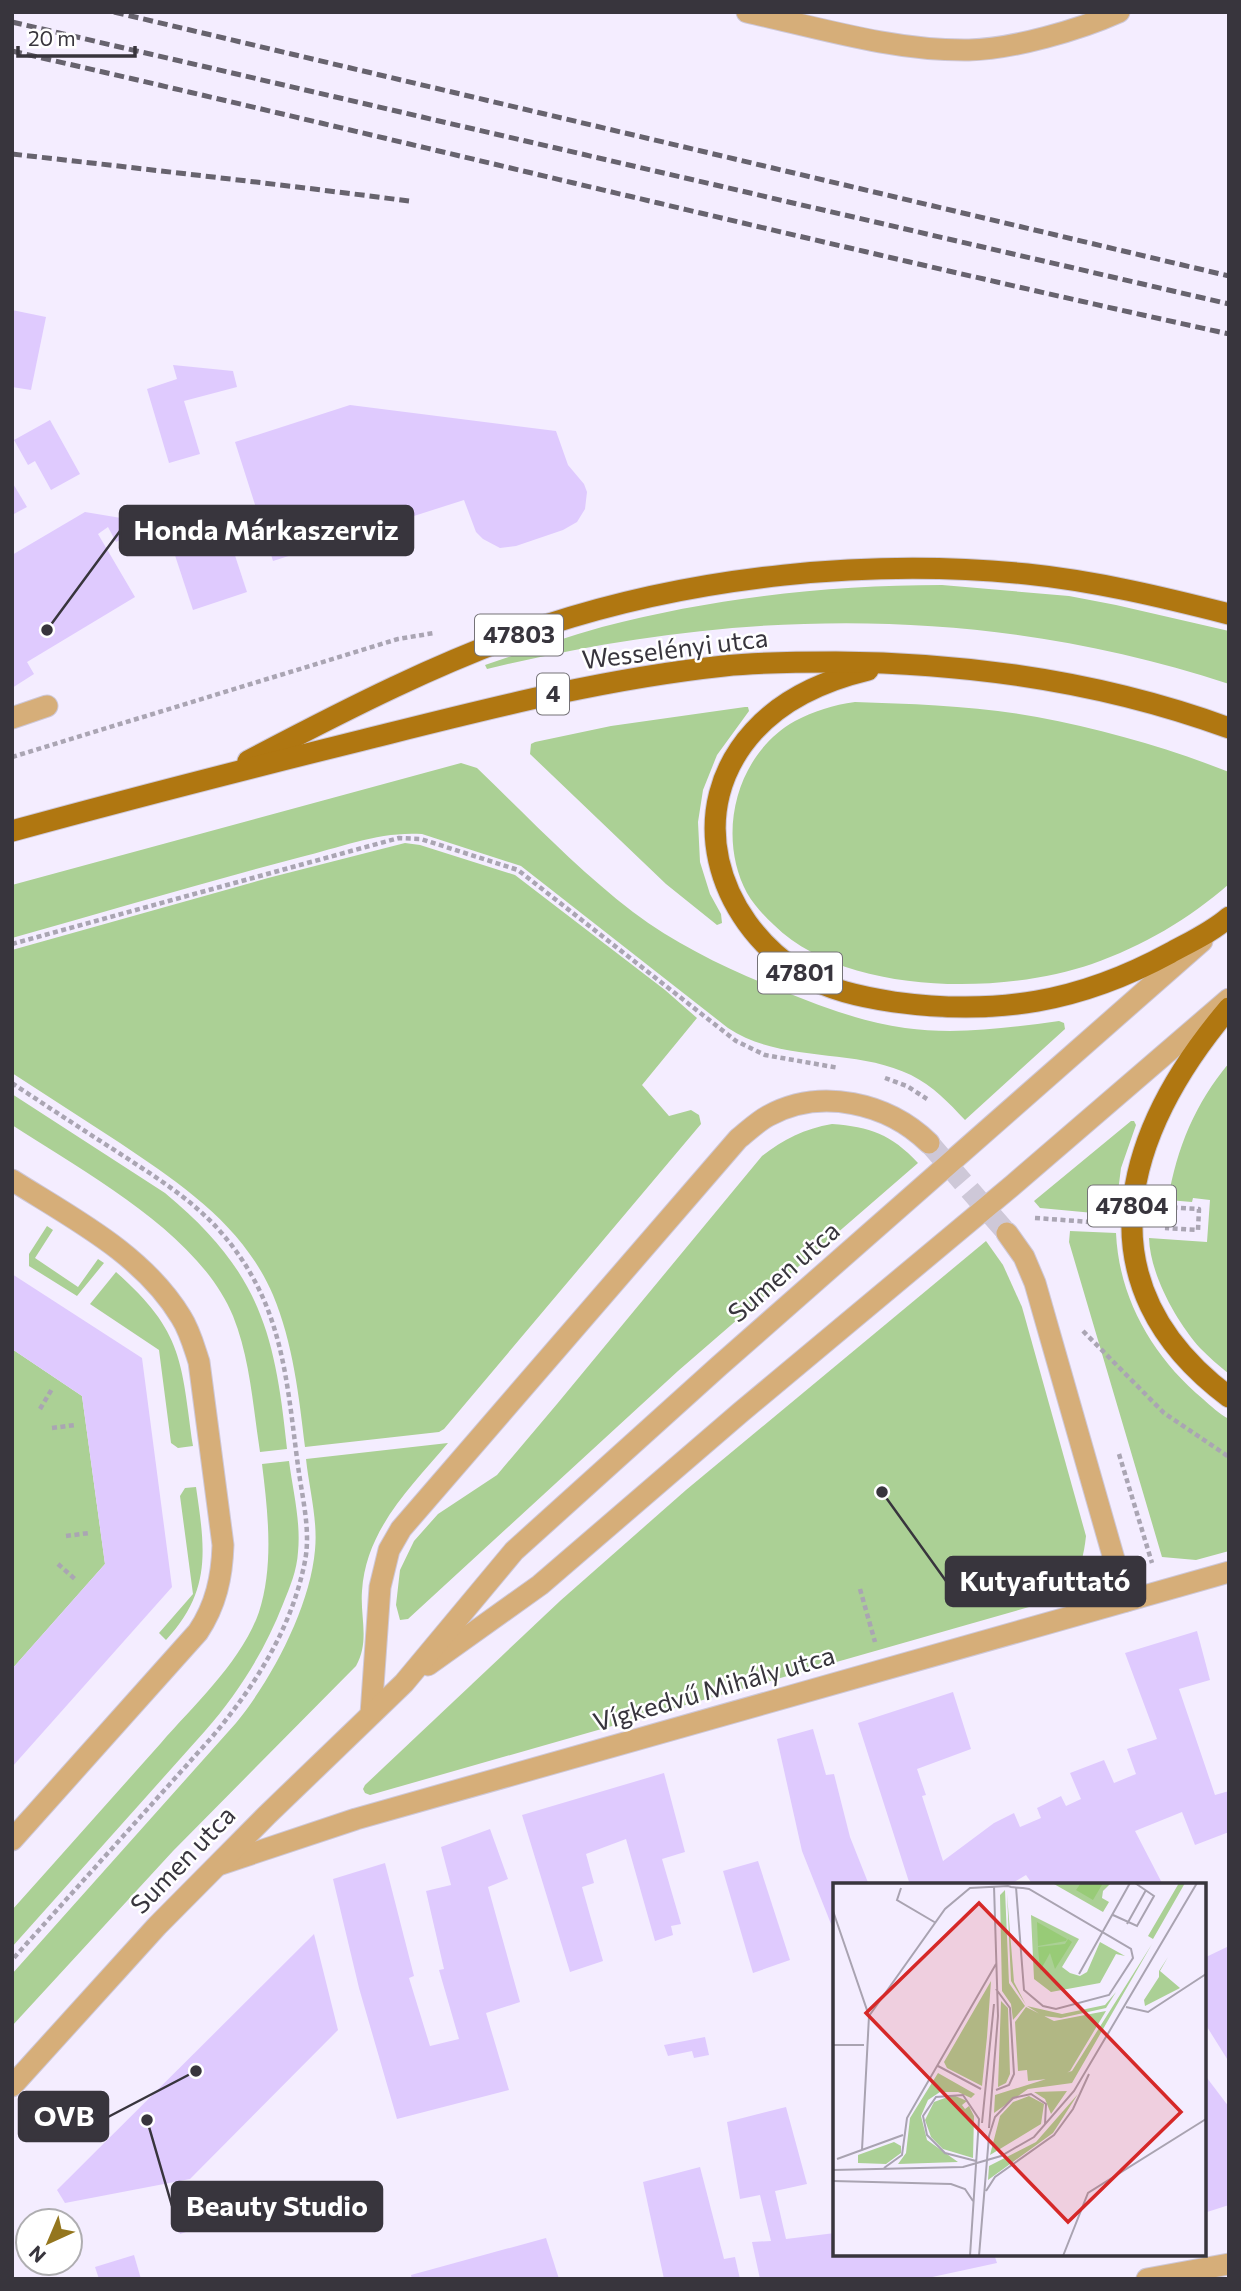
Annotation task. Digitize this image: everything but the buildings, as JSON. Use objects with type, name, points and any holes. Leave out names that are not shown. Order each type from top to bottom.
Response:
[{"type":"main road","name":"47803","points":[[217,777],[422,673],[546,625],[617,606],[737,582],[846,571],[949,569],[1027,574],[1111,586],[1229,614]]},
{"type":"main road","name":"Wesselényi utca","points":[[12,831],[486,709],[600,684],[727,666],[812,662],[898,663],[970,668],[1065,683],[1167,707],[1229,727]]},
{"type":"main road","name":"47801","points":[[898,663],[828,681],[795,698],[772,714],[754,731],[734,758],[719,791],[715,817],[718,864],[737,910],[766,945],[782,959],[817,981],[876,999],[942,1007],[1007,1006],[1078,993],[1116,980],[1176,950],[1225,920]]},
{"type":"main road","name":"47804","points":[[1229,1008],[1181,1070],[1154,1122],[1137,1175],[1131,1229],[1143,1289],[1161,1325],[1183,1356],[1212,1385],[1229,1397]]},
{"type":"street","points":[[747,12],[899,45],[970,50],[1033,41],[1097,22],[1119,12]]},
{"type":"street","points":[[12,718],[47,706]]},
{"type":"street","name":"Sumen utca","points":[[12,2086],[215,1866],[404,1683],[514,1551],[719,1366],[1225,920]]},
{"type":"street","name":"Sumen utca","points":[[404,1683],[540,1585],[1229,999]]},
{"type":"street","points":[[372,1714],[380,1587],[389,1550],[401,1528],[738,1139],[758,1122],[784,1109],[831,1101],[867,1106],[884,1112],[916,1130],[929,1143]]},
{"type":"street","points":[[12,1180],[122,1253],[144,1272],[181,1318],[192,1339],[199,1362],[223,1545],[221,1573],[215,1599],[198,1632],[12,1840]]},
{"type":"street","points":[[1007,1233],[1024,1257],[1035,1283],[1126,1601]]},
{"type":"street","name":"Vígkedvű Mihály utca","points":[[215,1866],[356,1819],[1229,1572]]},
{"type":"street","points":[[1147,2279],[1229,2264]]},
{"type":"path","points":[[12,944],[351,850],[399,838],[421,839],[518,870],[720,1030],[750,1050],[778,1058],[848,1070]]},
{"type":"path","points":[[877,1075],[907,1086],[935,1105]]},
{"type":"path","points":[[1157,1227],[1198,1230],[1199,1209],[1158,1207]]},
{"type":"path","points":[[1035,1218],[1108,1223]]},
{"type":"path","points":[[1083,1331],[1164,1413],[1229,1457]]},
{"type":"path","points":[[40,1409],[52,1389]]},
{"type":"path","points":[[52,1428],[75,1425]]},
{"type":"path","points":[[66,1536],[89,1533]]},
{"type":"path","points":[[58,1564],[76,1580]]},
{"type":"path","points":[[860,1589],[883,1670]]},
{"type":"green space","points":[[942,585],[1069,596],[1229,631],[1229,684],[1136,658],[1044,639],[951,628],[859,623],[767,626],[674,634],[581,649],[487,669],[485,665],[602,627],[686,608],[771,595],[856,587]]},
{"type":"green space","points":[[855,702],[969,708],[1037,717],[1134,740],[1229,772],[1229,884],[1182,920],[1129,949],[1092,964],[1014,981],[926,983],[883,977],[841,965],[805,948],[770,922],[747,893],[733,846],[737,798],[758,754],[775,735],[809,714]]},
{"type":"green space","points":[[748,707],[749,711],[717,755],[703,790],[698,822],[700,862],[710,894],[721,914],[722,923],[717,925],[666,884],[530,754],[531,744],[535,742],[611,726]]},
{"type":"green space","points":[[461,763],[477,768],[572,860],[633,912],[685,946],[740,973],[857,1018],[905,1028],[963,1031],[1059,1021],[1064,1023],[1065,1029],[965,1120],[926,1084],[889,1066],[771,1047],[728,1028],[521,866],[422,834],[391,835],[361,841],[12,938],[12,885]]},
{"type":"green space","points":[[405,843],[420,845],[515,875],[665,990],[697,1018],[642,1085],[669,1116],[691,1110],[699,1115],[701,1124],[444,1429],[439,1432],[305,1447],[298,1389],[286,1332],[273,1295],[245,1247],[208,1208],[165,1174],[12,1073],[12,950],[268,878]]},
{"type":"green space","points":[[1229,1063],[1229,1374],[1200,1348],[1174,1311],[1159,1282],[1150,1252],[1149,1238],[1207,1242],[1210,1200],[1168,1200],[1189,1127],[1206,1094]]},
{"type":"green space","points":[[12,1094],[165,1193],[222,1249],[242,1277],[257,1306],[268,1337],[276,1370],[287,1449],[260,1452],[239,1332],[217,1286],[167,1231],[137,1207],[12,1125]]},
{"type":"green space","points":[[1131,1121],[1136,1125],[1121,1168],[1115,1215],[1040,1208],[1034,1201]]},
{"type":"green space","points":[[832,1124],[858,1127],[879,1134],[899,1145],[918,1163],[678,1371],[408,1619],[400,1620],[396,1605],[400,1570],[414,1541],[438,1514],[497,1475],[762,1156],[795,1136]]},
{"type":"green space","points":[[47,1226],[53,1230],[35,1258],[78,1287],[98,1259],[104,1263],[77,1296],[29,1266],[29,1254]]},
{"type":"green space","points":[[1070,1231],[1116,1233],[1124,1281],[1142,1325],[1154,1345],[1185,1383],[1229,1419],[1229,1551],[1196,1560],[1162,1557],[1069,1242]]},
{"type":"green space","points":[[986,1241],[1003,1265],[1022,1307],[1086,1536],[1082,1560],[1067,1586],[1036,1605],[370,1795],[365,1793],[365,1785],[560,1601],[686,1490]]},
{"type":"green space","points":[[116,1272],[155,1313],[176,1350],[193,1446],[178,1448],[171,1443],[159,1350],[90,1304]]},
{"type":"green space","points":[[12,1349],[82,1396],[105,1564],[12,1669]]},
{"type":"green space","points":[[448,1443],[393,1510],[372,1548],[362,1591],[363,1647],[356,1666],[173,1851],[12,2026],[12,1974],[236,1723],[263,1685],[287,1641],[306,1595],[315,1550],[314,1516],[306,1459]]},
{"type":"green space","points":[[289,1461],[298,1518],[297,1559],[286,1598],[259,1655],[240,1686],[205,1731],[12,1947],[12,1910],[216,1682],[241,1648],[259,1612],[267,1576],[268,1520],[262,1464]]},
{"type":"green space","points":[[196,1487],[202,1530],[202,1568],[191,1604],[166,1640],[159,1633],[193,1594],[180,1496],[185,1488]]},
{"type":"tunnel","points":[[929,1143],[1007,1233]]},
{"type":"railway","points":[[114,12],[1229,276]]},
{"type":"railway","points":[[12,22],[1229,304]]},
{"type":"railway","points":[[12,51],[1229,334]]},
{"type":"railway","points":[[12,154],[409,201]]},
{"type":"place","name":"Honda Márkaszerviz","points":[[47,630]]},
{"type":"place","name":"Kutyafuttató","points":[[882,1492]]},
{"type":"place","name":"OVB","points":[[196,2071]]},
{"type":"place","name":"Beauty Studio","points":[[147,2120]]}]
